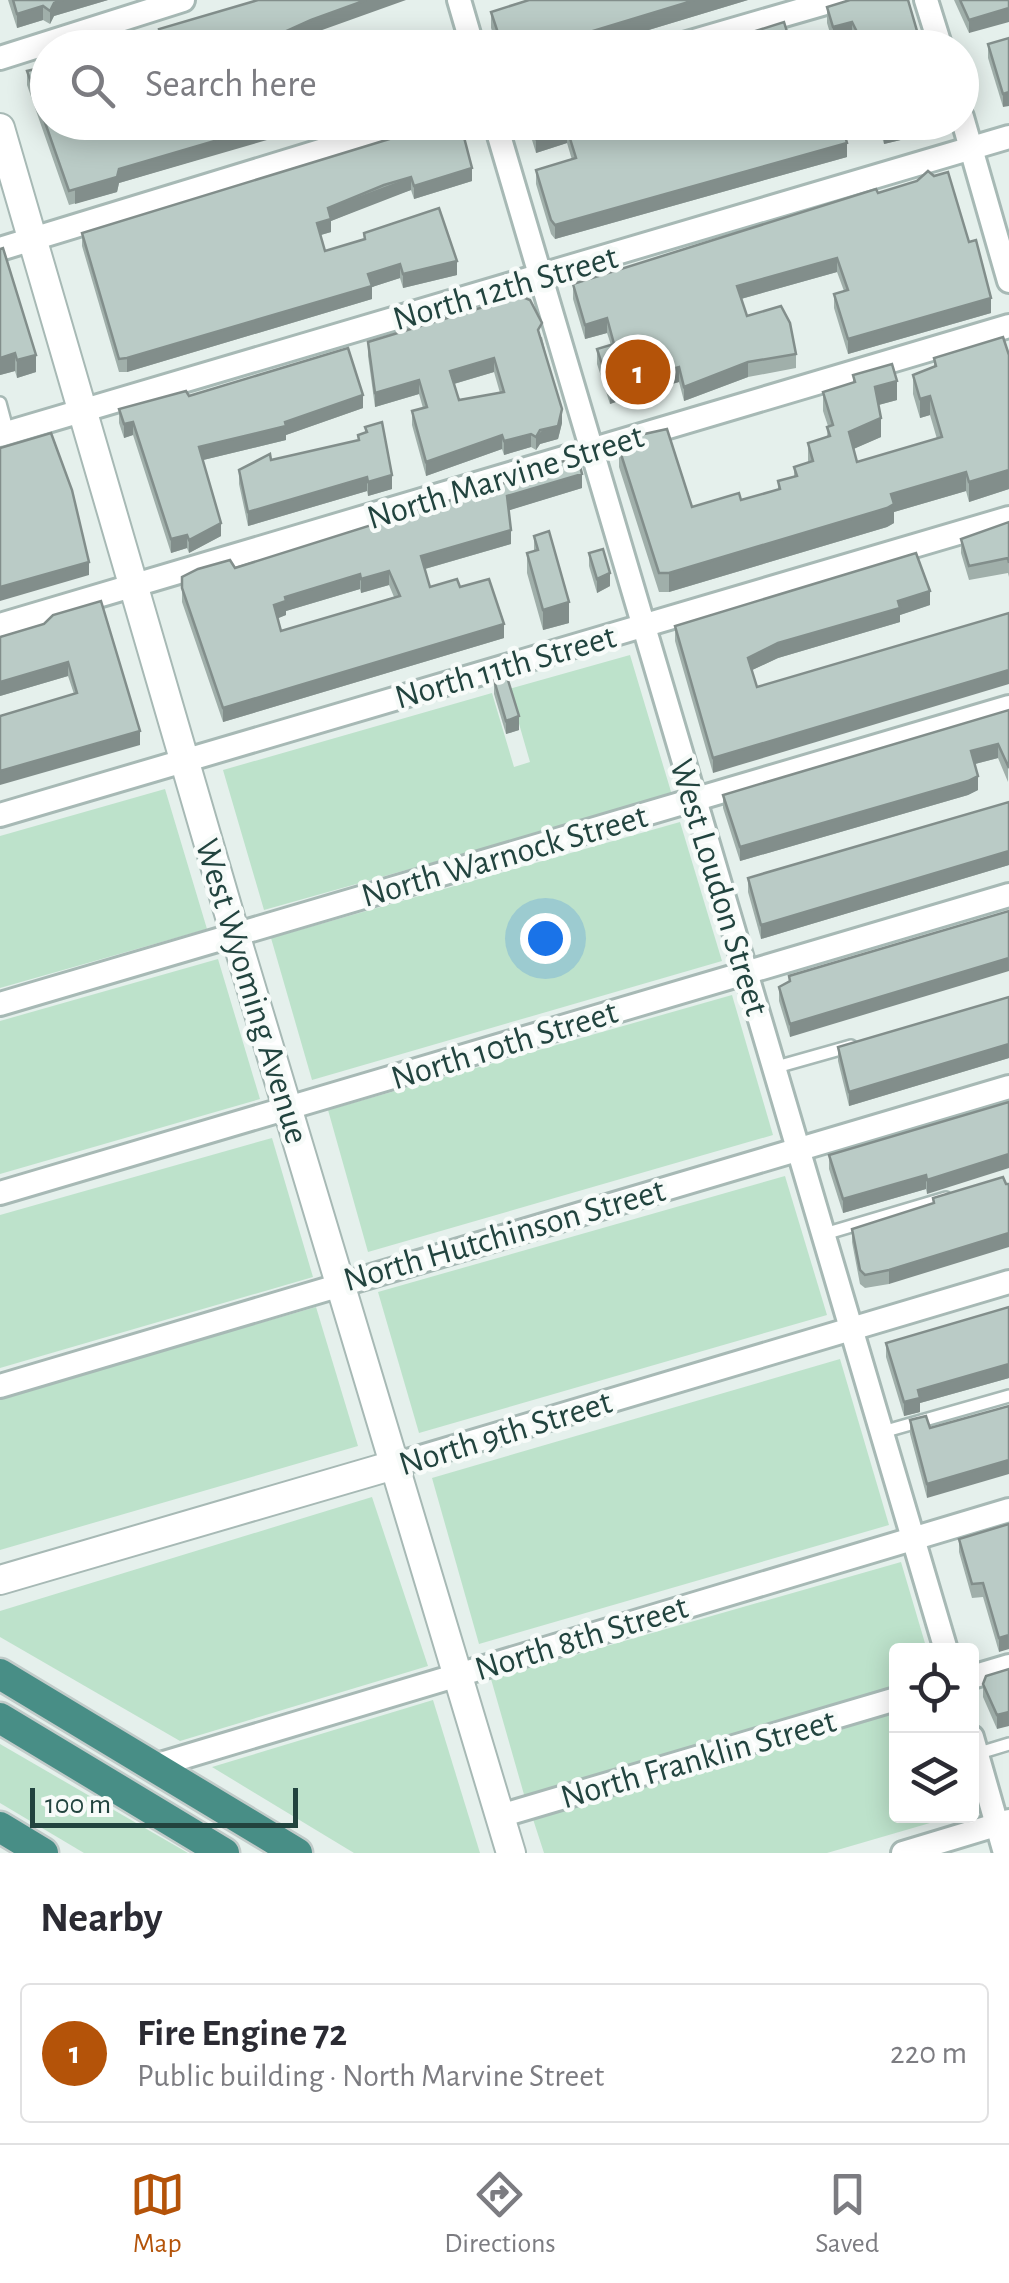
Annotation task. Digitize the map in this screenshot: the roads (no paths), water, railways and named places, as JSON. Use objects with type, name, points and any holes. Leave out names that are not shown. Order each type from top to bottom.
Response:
[{"type":"highway","points":[[0,1674],[297,1853]]},
{"type":"highway","points":[[0,1718],[224,1853]]},
{"type":"highway","points":[[194,1790],[238,1853]]},
{"type":"highway","points":[[0,1827],[43,1853]]},
{"type":"street","points":[[88,30],[182,0]]},
{"type":"street","points":[[459,0],[468,30]]},
{"type":"street","points":[[732,30],[836,0]]},
{"type":"street","points":[[926,0],[935,30]]},
{"type":"street","points":[[0,58],[30,48]]},
{"type":"street","name":"West Wyoming Avenue","points":[[0,130],[235,934],[511,1853]]},
{"type":"street","name":"North 12th Street","points":[[4,434],[1009,137]]},
{"type":"street","points":[[0,249],[357,140]]},
{"type":"street","name":"West Loudon Street","points":[[500,140],[878,1433],[944,1643]]},
{"type":"street","points":[[969,140],[1009,281]]},
{"type":"street","name":"North Marvine Street","points":[[0,625],[1009,326]]},
{"type":"street","name":"North 11th Street","points":[[0,814],[1009,518]]},
{"type":"street","name":"North Warnock Street","points":[[0,1004],[1009,707]]},
{"type":"street","name":"North 10th Street","points":[[0,1193],[1009,895]]},
{"type":"street","name":"North Hutchinson Street","points":[[0,1386],[340,1282],[1009,1087]]},
{"type":"street","name":"North 9th Street","points":[[0,1580],[1009,1282]]},
{"type":"street","name":"North 8th Street","points":[[154,1766],[1009,1510]]},
{"type":"street","points":[[979,1675],[1009,1666]]},
{"type":"street","name":"North Franklin Street","points":[[500,1816],[889,1701]]},
{"type":"street","points":[[979,1759],[1003,1823],[1006,1853]]},
{"type":"street","points":[[903,1853],[1003,1823]]},
{"type":"lane","points":[[0,403],[4,434]]},
{"type":"lane","points":[[773,1068],[864,1043]]},
{"type":"lane","points":[[821,1235],[952,1196]]},
{"type":"lane","points":[[878,1433],[1009,1396]]},
{"type":"lane","points":[[979,1746],[1009,1744]]},
{"type":"place","name":"Fire Engine 72","points":[[638,372]]}]
